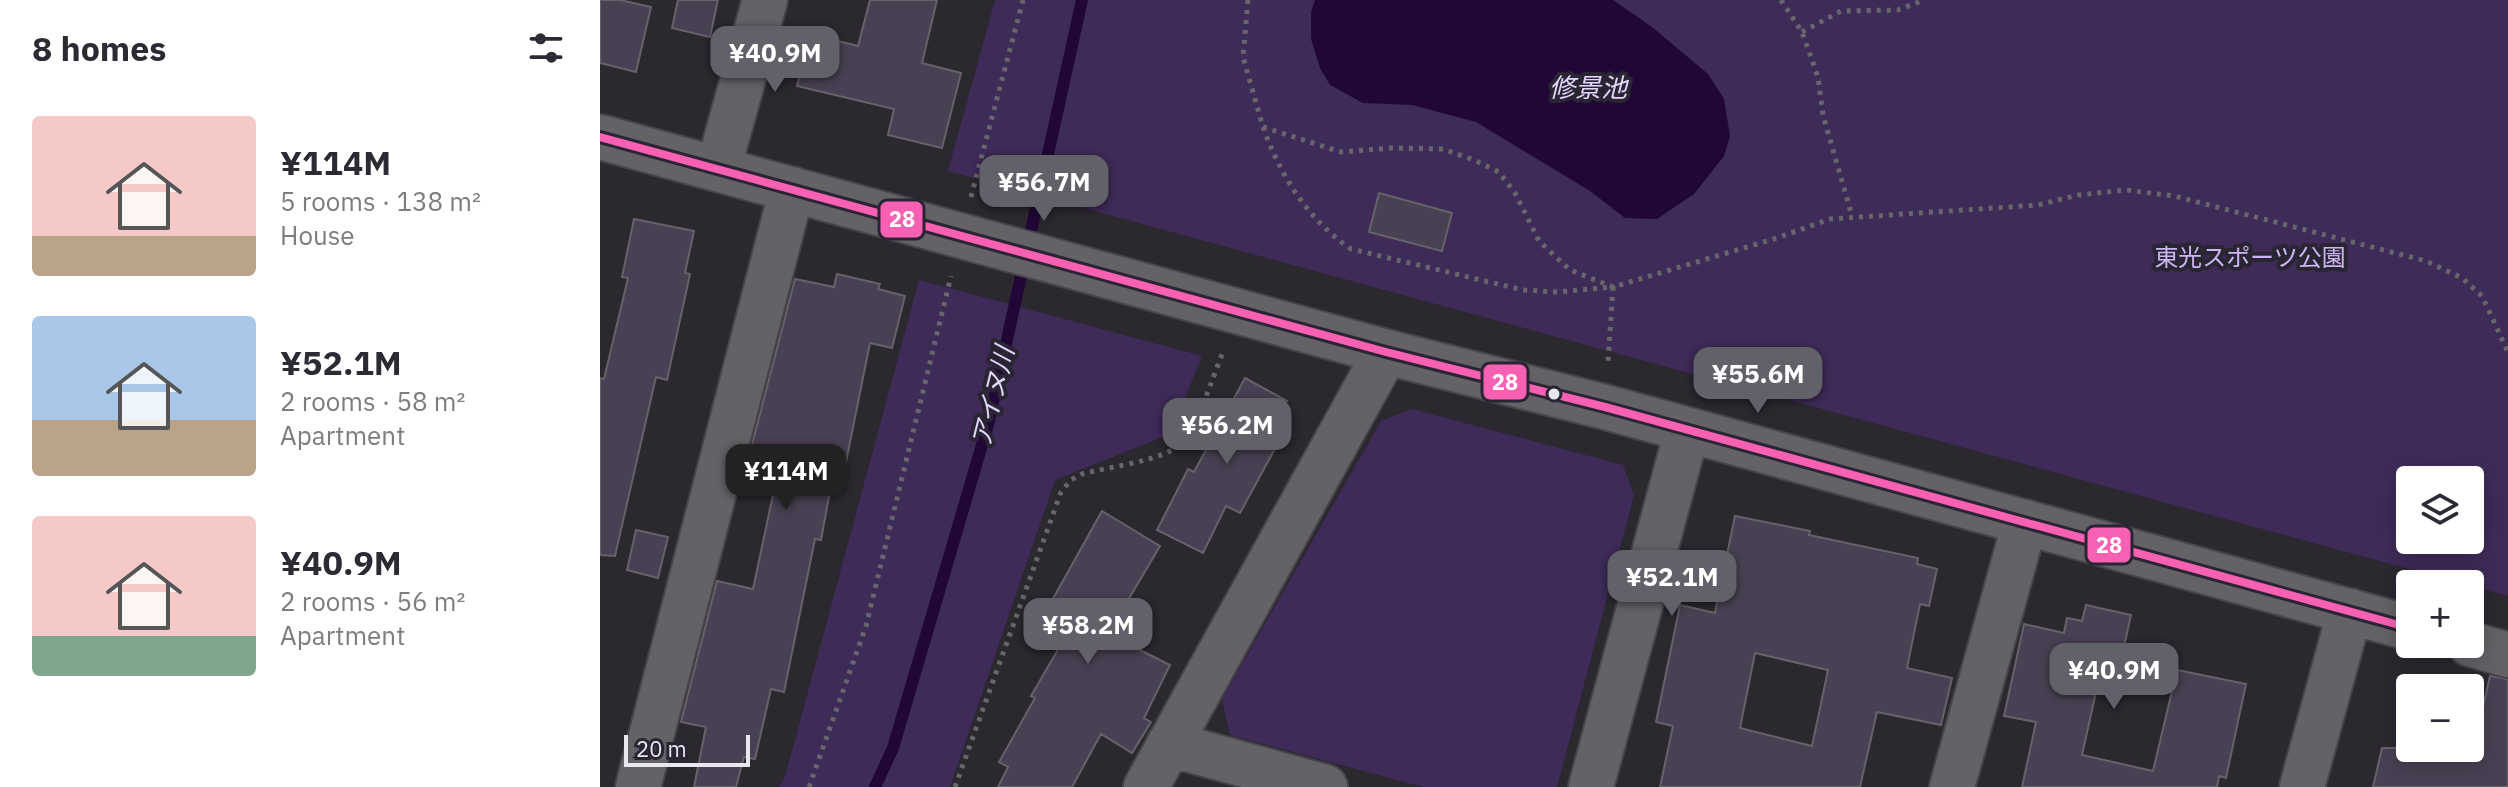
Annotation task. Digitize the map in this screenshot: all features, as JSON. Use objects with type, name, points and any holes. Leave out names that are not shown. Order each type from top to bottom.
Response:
[{"type":"street","points":[[718,169],[765,0]]},
{"type":"street","points":[[600,137],[1386,352],[1605,407],[2396,624]]},
{"type":"street","points":[[638,787],[792,189]]},
{"type":"street","points":[[1146,787],[1386,352]]},
{"type":"street","points":[[1591,787],[1687,431]]},
{"type":"street","points":[[1952,787],[2025,522]]},
{"type":"street","points":[[2302,787],[2350,611]]},
{"type":"street","points":[[2484,648],[2508,655]]},
{"type":"street","points":[[1169,744],[1325,787]]},
{"type":"path","points":[[809,787],[866,626],[971,238],[1023,0]]},
{"type":"path","points":[[1248,0],[1243,57],[1274,158],[1328,234],[1351,249],[1523,290],[1558,292],[1613,287],[1830,219],[2038,205],[2078,195],[2126,190],[2174,196],[2426,261],[2462,278],[2482,296],[2508,352]]},
{"type":"path","points":[[1781,0],[1802,32],[1818,77],[1823,115],[1836,151],[1852,216]]},
{"type":"path","points":[[1802,32],[1841,11],[1898,10],[1924,0]]},
{"type":"path","points":[[1263,127],[1341,152],[1392,148],[1443,149],[1474,160],[1499,172],[1515,193],[1539,241],[1570,270],[1613,287]]},
{"type":"path","points":[[1605,407],[1613,287]]},
{"type":"path","points":[[955,787],[1061,492],[1082,474],[1174,449],[1189,433],[1241,311]]},
{"type":"green space","name":"東光スポーツ公園","points":[[995,0],[2508,0],[2508,596],[2484,589],[2484,570],[2413,570],[948,171]]},
{"type":"green space","points":[[919,280],[1202,356],[1170,434],[1055,480],[950,787],[779,787],[785,777]]},
{"type":"green space","points":[[1412,409],[1623,465],[1634,495],[1557,787],[1423,787],[1230,735],[1222,699],[1381,421]]},
{"type":"water","name":"修景池","points":[[1315,0],[1613,0],[1652,27],[1708,74],[1724,99],[1730,136],[1724,156],[1694,194],[1657,219],[1625,218],[1590,191],[1476,122],[1412,105],[1363,103],[1330,85],[1320,68],[1311,39],[1311,12]]},
{"type":"building","points":[[600,0],[620,0],[651,7],[636,72],[600,63]]},
{"type":"building","points":[[678,0],[718,0],[710,37],[672,28]]},
{"type":"building","points":[[870,0],[937,0],[922,63],[961,73],[942,148],[888,135],[894,109],[797,86],[810,34],[858,46]]},
{"type":"building","points":[[1379,193],[1452,213],[1442,251],[1369,232]]},
{"type":"building","points":[[634,219],[694,231],[685,273],[690,274],[667,380],[656,377],[615,556],[600,555],[600,378],[604,379],[628,278],[622,277]]},
{"type":"building","points":[[837,274],[880,284],[878,289],[905,296],[892,348],[870,343],[842,482],[832,480],[821,540],[815,539],[784,692],[771,689],[755,759],[744,757],[736,787],[694,787],[706,727],[681,722],[717,581],[753,589],[778,471],[747,464],[795,279],[834,287]]},
{"type":"building","points":[[1245,378],[1287,401],[1279,415],[1290,421],[1240,513],[1226,506],[1203,553],[1157,530],[1188,469],[1194,472]]},
{"type":"building","points":[[1102,511],[1160,546],[1108,634],[1170,665],[1144,718],[1151,722],[1132,753],[1101,734],[1072,787],[998,787],[1008,767],[999,762],[1035,698],[1031,696],[1067,634],[1041,620]]},
{"type":"building","points":[[1735,516],[1918,558],[1917,564],[1937,569],[1929,606],[1920,604],[1907,668],[1952,678],[1941,725],[1877,712],[1860,787],[1660,787],[1673,726],[1656,722],[1680,605],[1715,613]],"holes":[[[1755,653],[1828,670],[1812,746],[1740,728]]]},
{"type":"building","points":[[636,530],[668,537],[658,578],[627,570]]},
{"type":"building","points":[[2086,605],[2131,615],[2117,678],[2100,674],[2082,755],[2153,771],[2177,670],[2246,684],[2226,778],[2219,776],[2217,787],[2022,787],[2036,722],[2004,716],[2024,624],[2064,633],[2067,618],[2082,621]]},
{"type":"building","points":[[2490,676],[2508,679],[2508,787],[2373,787],[2382,748],[2396,748],[2396,762],[2484,762],[2484,703]]},
{"type":"waterway","name":"アイヌ川","points":[[875,787],[893,748],[989,421],[1082,0]]},
{"type":"transit line","name":"28","points":[[600,137],[1386,352],[1605,407],[2396,624]]}]
